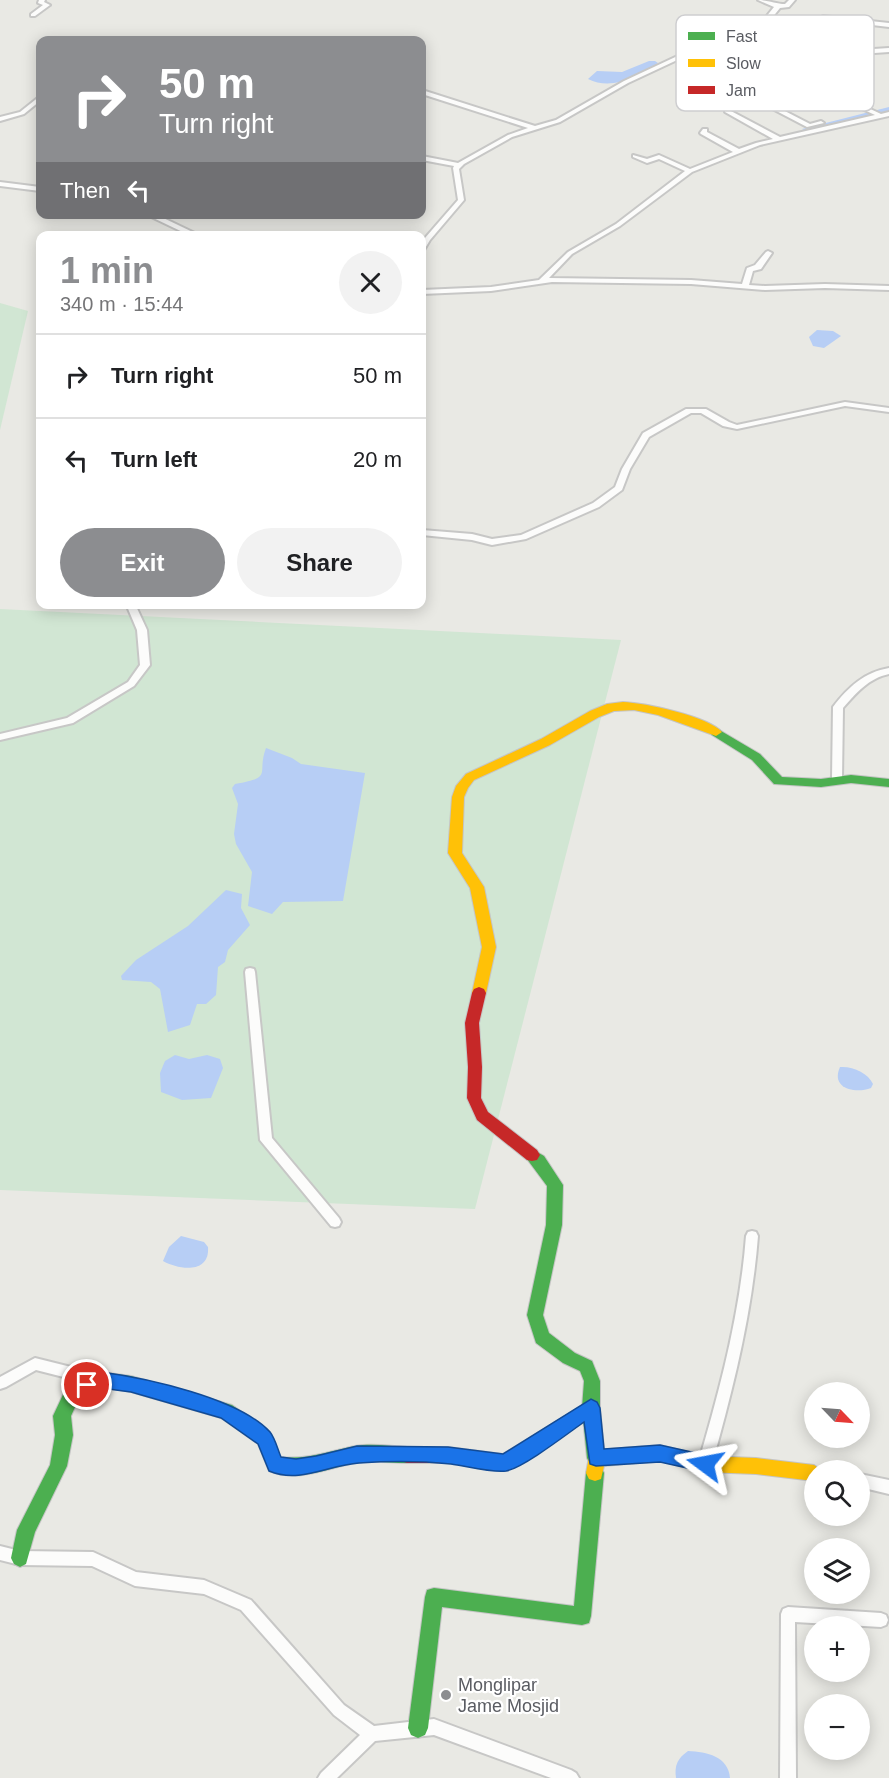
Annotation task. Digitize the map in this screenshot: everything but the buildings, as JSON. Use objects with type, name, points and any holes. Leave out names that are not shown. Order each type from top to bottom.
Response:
[{"type":"street","points":[[33,15],[47,5],[40,2],[42,0]]},
{"type":"street","points":[[760,0],[778,6],[787,6],[792,0]]},
{"type":"street","points":[[771,15],[778,6]]},
{"type":"street","points":[[874,23],[889,25]]},
{"type":"street","points":[[874,51],[889,50]]},
{"type":"street","points":[[426,159],[458,165],[510,136],[558,121],[626,82],[676,59]]},
{"type":"street","points":[[426,93],[459,105],[507,116],[536,129]]},
{"type":"street","points":[[0,119],[22,113],[36,101]]},
{"type":"street","points":[[727,111],[780,140]]},
{"type":"street","points":[[780,111],[809,126],[821,123],[828,128]]},
{"type":"street","points":[[868,111],[881,116]]},
{"type":"street","points":[[542,281],[570,253],[618,225],[690,171],[737,151],[889,114]]},
{"type":"street","points":[[705,130],[703,133],[737,151]]},
{"type":"street","points":[[634,156],[647,161],[659,157],[690,171]]},
{"type":"street","points":[[426,241],[460,200],[456,168],[458,165]]},
{"type":"street","points":[[0,184],[36,188]]},
{"type":"street","points":[[159,219],[187,231]]},
{"type":"street","points":[[745,286],[750,270],[758,267],[768,253]]},
{"type":"street","points":[[426,292],[491,289],[542,281],[691,282],[785,288],[861,286],[889,288]]},
{"type":"street","points":[[426,533],[502,541],[523,537],[596,505],[619,488],[626,469],[646,435],[689,411],[703,411],[737,427],[845,404],[889,410]]},
{"type":"street","points":[[0,737],[70,721],[130,684],[145,665],[142,630],[132,609]]},
{"type":"street","points":[[837,779],[838,707],[866,678],[889,671]]},
{"type":"street","points":[[418,1728],[434,1597],[582,1616],[596,1458],[591,1408],[592,1381],[586,1366],[569,1358],[542,1338],[535,1315],[554,1225],[555,1185],[538,1161],[482,1116],[474,1098],[475,1067],[472,1023],[489,947],[477,887],[455,853],[458,797],[470,777],[570,729],[595,711],[624,706],[674,716],[716,732],[756,757],[767,772],[779,780],[821,783],[851,778],[889,783]]},
{"type":"street","points":[[250,972],[266,1140],[335,1222]]},
{"type":"street","points":[[705,1464],[737,1350],[747,1292],[752,1236]]},
{"type":"street","points":[[1,1383],[35,1364],[101,1380],[131,1384],[226,1411],[264,1438],[275,1465],[296,1467],[357,1454],[448,1455],[505,1463],[591,1408]]},
{"type":"street","points":[[20,1558],[26,1530],[58,1466],[64,1435],[62,1416],[74,1390],[101,1380]]},
{"type":"street","points":[[596,1458],[660,1453],[705,1464],[756,1466],[804,1472]]},
{"type":"street","points":[[870,1483],[889,1487]]},
{"type":"street","points":[[0,1553],[20,1558],[93,1559],[135,1579],[204,1587],[246,1605],[339,1710],[372,1734]]},
{"type":"street","points":[[788,1778],[788,1614],[881,1620]]},
{"type":"street","points":[[326,1778],[372,1734],[434,1727],[571,1778]]},
{"type":"green space","points":[[0,303],[28,311],[0,430]]},
{"type":"green space","points":[[0,609],[621,640],[475,1209],[0,1190]]},
{"type":"water","points":[[649,61],[658,63],[624,81],[606,84],[588,79],[597,71],[622,72]]},
{"type":"water","points":[[817,330],[833,331],[841,336],[824,348],[813,346],[809,337]]},
{"type":"water","points":[[266,748],[301,764],[365,773],[343,901],[283,902],[272,914],[248,906],[252,872],[236,844],[234,834],[238,804],[232,788],[235,784],[260,776]]},
{"type":"water","points":[[226,890],[242,894],[241,908],[250,925],[228,950],[225,962],[218,967],[216,995],[206,1004],[197,1004],[190,1025],[168,1032],[160,989],[151,982],[122,980],[121,976],[136,960],[188,926]]},
{"type":"water","points":[[175,1055],[189,1059],[207,1055],[220,1059],[223,1068],[211,1098],[182,1100],[161,1092],[160,1073],[165,1061]]},
{"type":"water","points":[[840,1067],[860,1071],[871,1080],[873,1084],[871,1088],[852,1090],[841,1085],[838,1074]]},
{"type":"water","points":[[181,1236],[204,1242],[208,1247],[207,1256],[199,1266],[185,1268],[163,1261],[169,1247]]},
{"type":"water","points":[[688,1751],[709,1754],[721,1760],[730,1778],[676,1778],[678,1762]]},
{"type":"waterway","points":[[806,129],[889,109]]},
{"type":"traffic: fast","points":[[716,732],[756,757],[779,781],[821,783],[851,779],[889,783]]},
{"type":"traffic: fast","points":[[532,1155],[539,1161],[555,1185],[554,1225],[535,1315],[542,1338],[569,1358],[586,1366],[592,1381],[591,1408],[596,1458]]},
{"type":"traffic: fast","points":[[20,1558],[26,1530],[58,1466],[64,1435],[62,1416],[74,1390],[101,1380],[131,1384],[226,1411],[264,1438],[275,1465],[296,1467],[316,1465],[357,1454],[407,1455]]},
{"type":"traffic: fast","points":[[418,1728],[434,1597],[582,1616],[595,1473]]},
{"type":"traffic: slow","points":[[479,993],[489,947],[477,887],[455,853],[458,797],[462,786],[470,777],[546,742],[607,708],[623,706],[646,708],[683,718],[716,732]]},
{"type":"traffic: slow","points":[[595,1473],[596,1458],[660,1453],[705,1464],[756,1466],[804,1472]]},
{"type":"traffic: jam","points":[[479,993],[472,1023],[475,1067],[474,1098],[482,1116],[532,1155]]},
{"type":"traffic: jam","points":[[407,1455],[448,1455],[505,1463],[591,1408]]},
{"type":"place","name":"Monglipar Jame Mosjid","points":[[446,1695]]},
{"type":"route","points":[[87,1385],[101,1380],[131,1384],[226,1411],[264,1438],[275,1465],[296,1467],[316,1465],[357,1454],[448,1455],[505,1463],[591,1408],[596,1458],[660,1453],[705,1464]]}]
